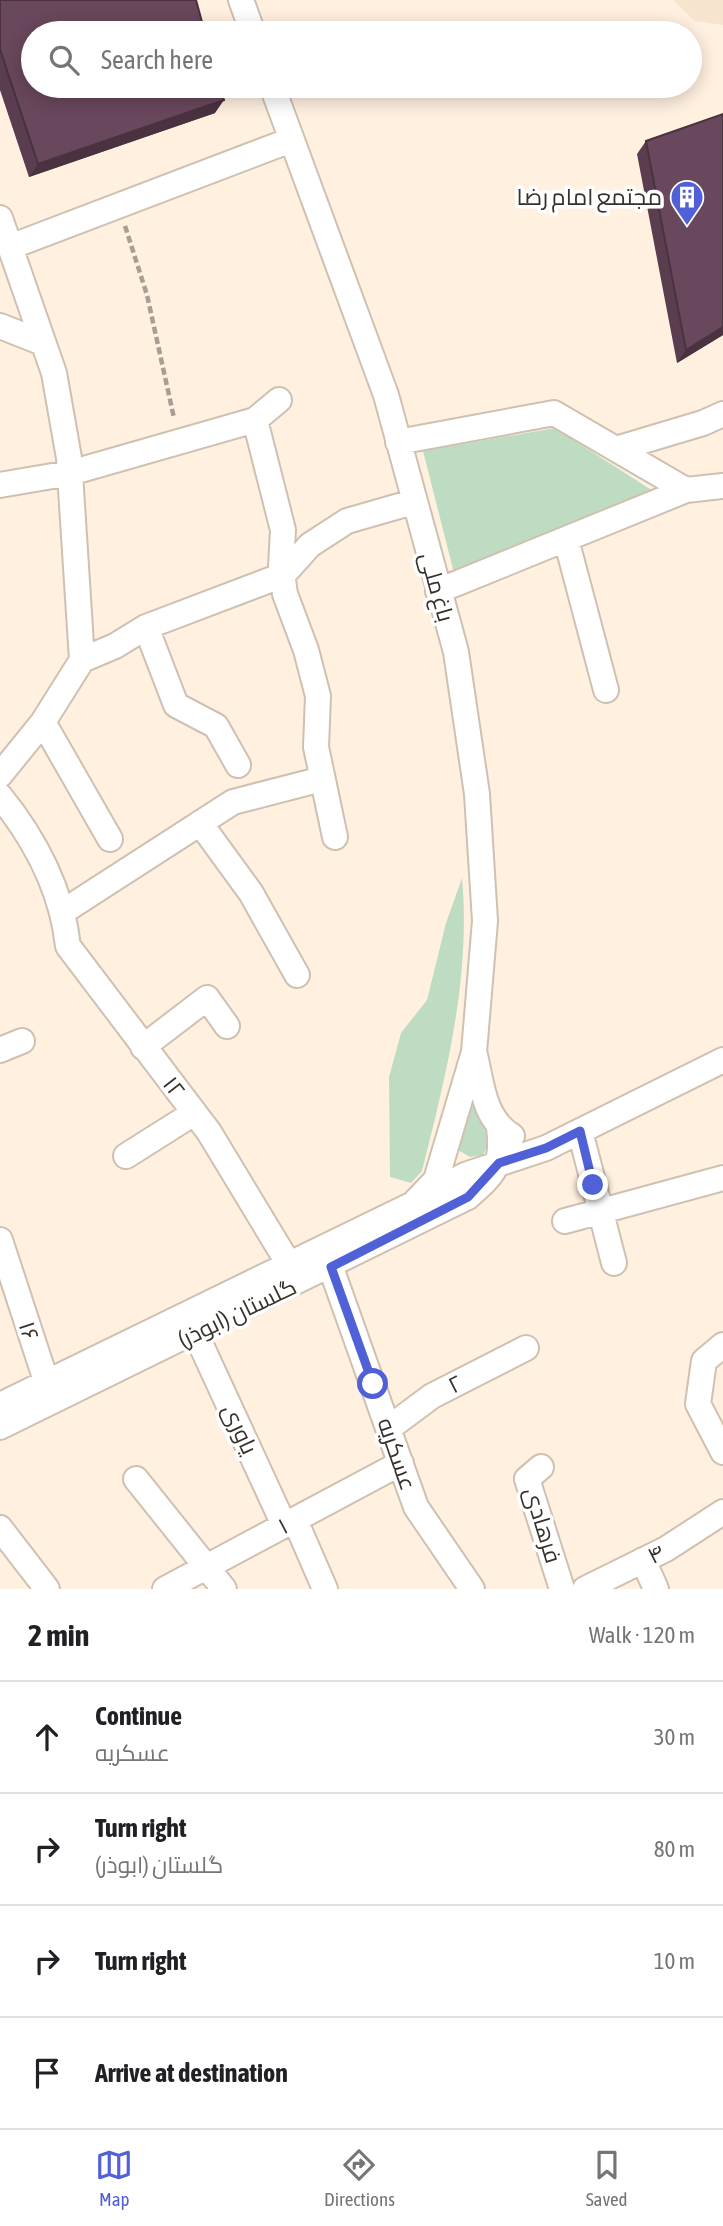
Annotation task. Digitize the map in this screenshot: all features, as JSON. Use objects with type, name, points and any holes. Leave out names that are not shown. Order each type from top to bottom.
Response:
[{"type":"street","points":[[241,0],[249,21]]},
{"type":"street","name":"باغ ملی","points":[[276,98],[386,395],[456,652],[477,794],[485,921],[474,1052],[436,1180],[413,1204]]},
{"type":"street","points":[[10,247],[291,141]]},
{"type":"street","points":[[0,218],[54,373],[70,473],[82,660]]},
{"type":"street","points":[[0,326],[43,343]]},
{"type":"street","points":[[0,485],[70,473],[255,420],[279,400]]},
{"type":"street","points":[[398,442],[554,413],[686,490]]},
{"type":"street","points":[[616,449],[704,423],[723,414]]},
{"type":"street","points":[[255,420],[283,530],[285,594],[306,650],[318,696],[316,747],[335,837]]},
{"type":"street","points":[[438,591],[686,490],[723,486]]},
{"type":"street","points":[[0,775],[43,722],[82,660],[115,646],[146,628],[283,575],[310,545],[347,521],[413,502]]},
{"type":"street","points":[[566,539],[606,690]]},
{"type":"street","points":[[146,628],[176,705],[216,726],[237,765]]},
{"type":"street","points":[[43,722],[110,839]]},
{"type":"street","points":[[64,911],[233,802],[322,779]]},
{"type":"street","name":"۱۲","points":[[0,796],[21,822],[64,911],[68,946],[194,1113],[294,1273]]},
{"type":"street","points":[[200,823],[250,893],[297,975]]},
{"type":"street","points":[[142,1047],[207,998],[227,1026]]},
{"type":"street","name":"باغ ملی","points":[[474,1052],[490,1115],[499,1128]]},
{"type":"street","name":"گلستان (ابوذر)","points":[[327,1257],[465,1175],[546,1148],[723,1060]]},
{"type":"street","points":[[125,1156],[194,1113]]},
{"type":"street","points":[[499,1128],[529,1144],[546,1148]]},
{"type":"street","points":[[499,1128],[502,1150],[499,1163]]},
{"type":"street","points":[[580,1131],[614,1263]]},
{"type":"street","name":"گلستان (ابوذر)","points":[[0,1427],[49,1392],[327,1257],[468,1197],[499,1163]]},
{"type":"street","points":[[565,1221],[723,1178]]},
{"type":"street","name":"۱۶","points":[[0,1240],[49,1392]]},
{"type":"street","name":"عسکریه","points":[[327,1257],[416,1507],[472,1589]]},
{"type":"street","name":"یاوری","points":[[191,1323],[324,1589]]},
{"type":"street","points":[[723,1345],[704,1361],[698,1404],[723,1452]]},
{"type":"street","name":"۲","points":[[388,1428],[432,1396],[526,1348]]},
{"type":"street","name":"گلستان (ابوذر)","points":[[0,1405],[49,1392]]},
{"type":"street","name":"۱","points":[[164,1589],[401,1463]]},
{"type":"street","name":"فرهادی","points":[[541,1467],[527,1479],[562,1589]]},
{"type":"street","points":[[136,1479],[224,1589]]},
{"type":"street","name":"۴","points":[[585,1589],[723,1513]]},
{"type":"street","points":[[0,1528],[47,1589]]},
{"type":"street","points":[[642,1560],[656,1589]]},
{"type":"path","points":[[119,204],[147,295],[180,442]]},
{"type":"shaded area","points":[[673,0],[723,0],[723,25],[695,21]]},
{"type":"green space","points":[[555,428],[653,491],[454,573],[423,451]]},
{"type":"green space","points":[[462,878],[463,952],[448,1062],[422,1171],[411,1183],[390,1177],[389,1077],[401,1033],[427,1000],[446,923]]},
{"type":"green space","points":[[474,1080],[490,1142],[483,1155],[470,1157],[458,1150]]},
{"type":"building","points":[[0,0],[196,0],[202,21],[21,21],[21,98],[224,100],[38,164],[0,49]]},
{"type":"building","name":"مجتمع امام رضا","points":[[723,114],[723,327],[686,350],[646,141]]},
{"type":"place","name":"مجتمع امام رضا","points":[[687,227]]},
{"type":"route","points":[[373,1384],[331,1267],[468,1197],[487,1180],[499,1163],[546,1148],[580,1131],[593,1185]]}]
